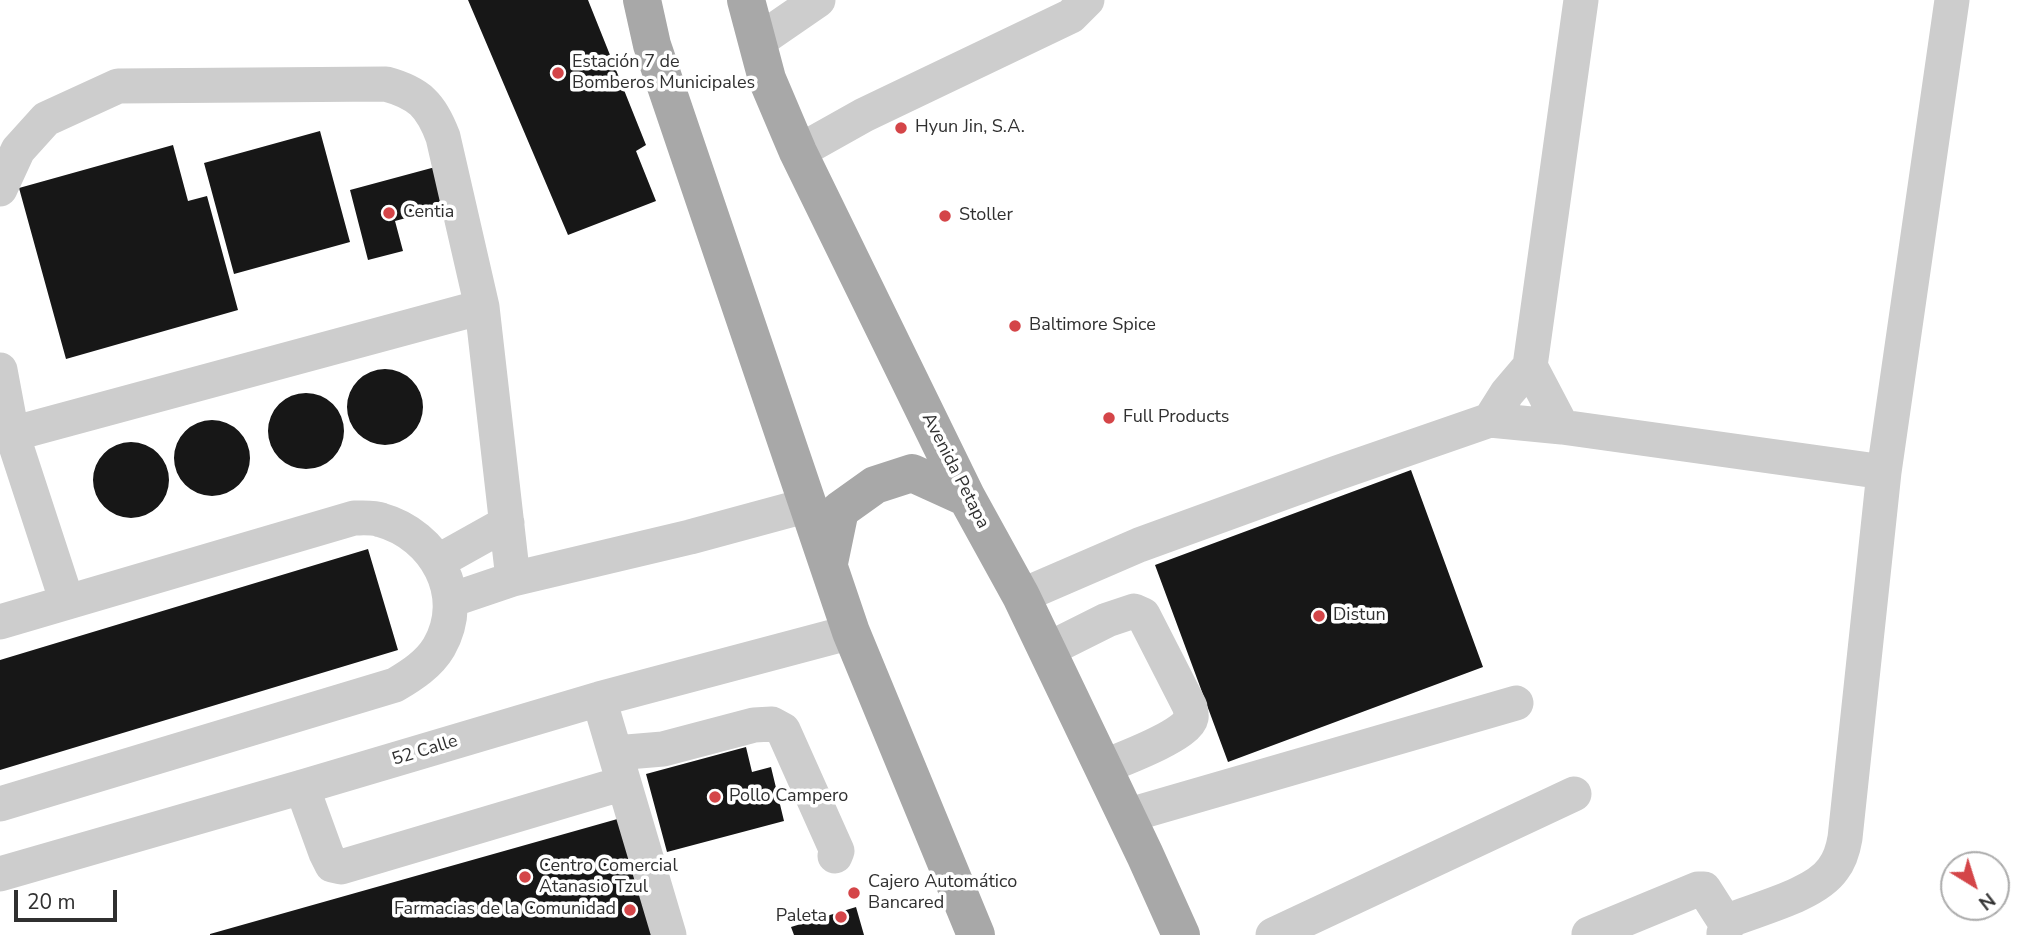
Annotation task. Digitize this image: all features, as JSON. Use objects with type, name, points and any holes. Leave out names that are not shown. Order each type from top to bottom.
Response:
[{"type":"main road","points":[[642,0],[652,44],[851,632],[976,935]]},
{"type":"main road","name":"Avenida Petapa","points":[[746,0],[767,79],[798,152],[967,498],[1021,596],[1181,935]]},
{"type":"main road","points":[[829,566],[840,510],[875,485],[912,473],[967,498]]},
{"type":"main road","points":[[1145,855],[1166,935]]},
{"type":"lane","points":[[757,42],[818,0]]},
{"type":"lane","points":[[798,152],[864,115],[1071,16],[1087,0]]},
{"type":"lane","points":[[1490,420],[1507,393],[1530,366],[1581,0]]},
{"type":"lane","points":[[1589,934],[1698,889],[1704,889],[1726,930],[1734,919],[1822,882],[1841,856],[1846,838],[1884,472],[1952,0]]},
{"type":"lane","points":[[0,189],[18,150],[46,119],[118,86],[386,84],[406,89],[423,101],[436,117],[443,137],[482,307],[513,579]]},
{"type":"lane","points":[[12,434],[482,307]]},
{"type":"lane","points":[[1530,366],[1562,427]]},
{"type":"lane","points":[[0,370],[12,434],[67,602]]},
{"type":"lane","points":[[1021,596],[1139,545],[1490,420],[1562,427],[1884,472]]},
{"type":"lane","points":[[451,600],[513,579],[691,537],[808,505]]},
{"type":"lane","points":[[0,622],[354,519],[379,519],[396,525],[419,539],[439,561],[449,584],[451,600],[450,619],[439,647],[420,670],[395,685],[0,804]]},
{"type":"lane","points":[[439,561],[507,523]]},
{"type":"lane","points":[[1046,650],[1107,620],[1134,611],[1143,615],[1190,707],[1191,719],[1186,726],[1165,740],[1103,767]]},
{"type":"lane","name":"52 Calle","points":[[0,874],[599,699],[851,632]]},
{"type":"lane","points":[[599,699],[669,935]]},
{"type":"lane","points":[[1126,816],[1516,703]]},
{"type":"lane","points":[[302,787],[326,853],[332,864],[341,867],[619,768],[663,749],[754,725],[772,724],[782,730],[837,851],[835,856]]},
{"type":"lane","points":[[1273,935],[1574,794]]},
{"type":"building","name":"Estación 7 de Bomberos Municipales","points":[[468,0],[588,0],[646,145],[636,151],[656,201],[568,235]]},
{"type":"building","points":[[320,131],[350,242],[234,274],[204,163]]},
{"type":"building","points":[[173,145],[188,201],[207,196],[238,310],[66,359],[19,188]]},
{"type":"building","name":"Centia","points":[[439,166],[450,206],[395,221],[403,251],[368,260],[350,190]]},
{"type":"building","points":[[385,369],[399,372],[412,380],[420,393],[423,407],[420,421],[412,434],[399,442],[385,445],[371,442],[358,434],[350,421],[347,407],[350,393],[358,380],[371,372]]},
{"type":"building","points":[[306,393],[320,396],[333,404],[341,417],[344,431],[341,445],[333,458],[320,466],[306,469],[292,466],[279,458],[271,445],[268,431],[271,417],[279,404],[292,396]]},
{"type":"building","points":[[212,420],[226,423],[239,431],[247,444],[250,458],[247,472],[239,485],[226,493],[212,496],[198,493],[185,485],[177,472],[174,458],[177,444],[185,431],[198,423]]},
{"type":"building","points":[[131,442],[145,445],[158,453],[166,466],[169,480],[166,494],[158,507],[145,515],[131,518],[117,515],[104,507],[96,494],[93,480],[96,466],[104,453],[117,445]]},
{"type":"building","name":"Distun","points":[[1411,470],[1483,667],[1228,762],[1155,565]]},
{"type":"building","points":[[368,549],[398,650],[0,770],[0,660]]},
{"type":"building","name":"Pollo Campero","points":[[746,747],[752,772],[771,767],[784,821],[667,852],[646,774]]},
{"type":"building","name":"Centro Comercial Atanasio Tzul","points":[[621,818],[652,935],[210,935],[210,934]]},
{"type":"building","name":"Paleta","points":[[856,907],[864,935],[794,935],[791,927]]},
{"type":"place","name":"Estación 7 de Bomberos Municipales","points":[[558,73]]},
{"type":"place","name":"Hyun Jin, S.A.","points":[[901,128]]},
{"type":"place","name":"Centia","points":[[389,213]]},
{"type":"place","name":"Stoller","points":[[945,216]]},
{"type":"place","name":"Baltimore Spice","points":[[1015,326]]},
{"type":"place","name":"Full Products","points":[[1109,418]]},
{"type":"place","name":"Distun","points":[[1319,616]]},
{"type":"place","name":"Pollo Campero","points":[[715,797]]},
{"type":"place","name":"Centro Comercial Atanasio Tzul","points":[[525,877]]},
{"type":"place","name":"Cajero Automático Bancared","points":[[854,893]]},
{"type":"place","name":"Farmacias de la Comunidad","points":[[630,910]]},
{"type":"place","name":"Paleta","points":[[841,917]]}]
